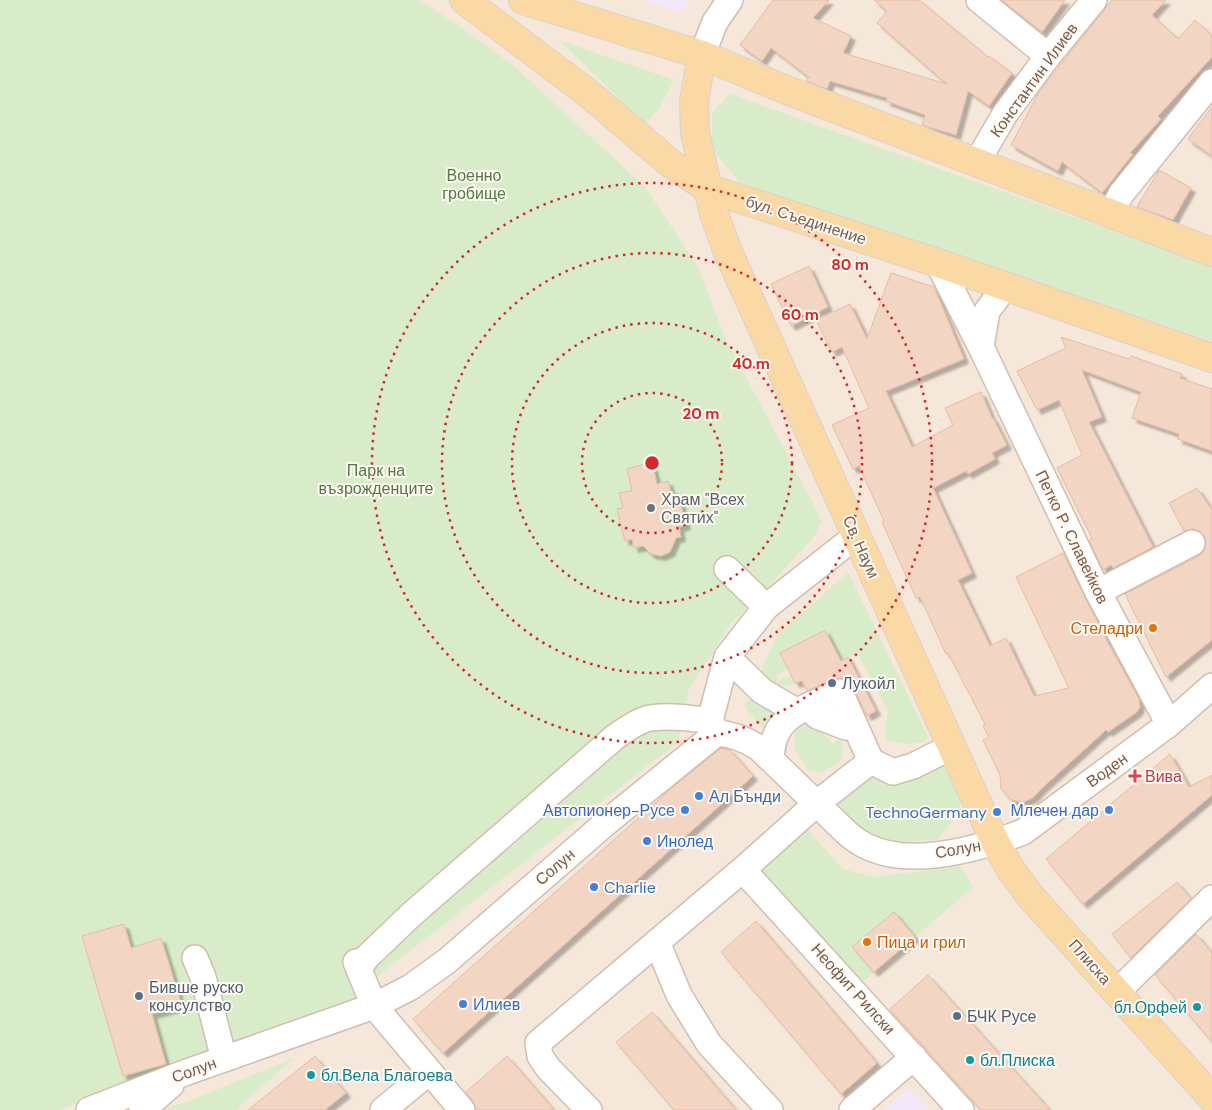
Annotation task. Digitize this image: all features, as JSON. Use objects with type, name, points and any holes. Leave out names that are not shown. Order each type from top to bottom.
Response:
[{"type":"main road","name":"бул. Съединение","points":[[464,0],[589,94],[670,163],[707,188],[938,263],[1212,358]]},
{"type":"main road","points":[[523,0],[702,55],[789,91],[1212,252]]},
{"type":"main road","name":"Св. Наум","points":[[702,55],[695,89],[693,114],[696,144],[714,214],[728,252],[995,842]]},
{"type":"main road","name":"Плиска","points":[[995,842],[1011,870],[1032,897],[1212,1098]]},
{"type":"street","points":[[702,55],[715,22],[730,0]]},
{"type":"street","points":[[979,0],[1048,56]]},
{"type":"street","name":"Константин Илиев","points":[[977,162],[1005,114],[1048,56],[1094,0]]},
{"type":"street","points":[[1112,213],[1121,194],[1212,82]]},
{"type":"street","name":"Петко Р. Славейков","points":[[938,263],[981,347],[1098,592],[1169,724]]},
{"type":"street","points":[[981,347],[987,311],[1005,287]]},
{"type":"street","points":[[462,1110],[374,1006],[357,965],[412,914],[615,736],[632,724],[647,719],[667,718],[713,726],[727,656],[766,607],[856,536]]},
{"type":"street","points":[[1098,592],[1192,543]]},
{"type":"street","points":[[727,569],[766,607]]},
{"type":"street","points":[[727,656],[762,691],[846,727],[854,724],[871,761],[893,772],[913,766],[951,746]]},
{"type":"street","name":"Воден","points":[[995,842],[1023,832],[1169,724],[1212,686]]},
{"type":"street","points":[[771,759],[773,742],[780,728],[804,708]]},
{"type":"street","name":"Солун","points":[[89,1110],[187,1072],[374,1006],[411,987],[447,960],[607,822],[713,726],[728,734],[743,738],[759,748],[848,834],[865,846],[908,856],[942,854],[995,842]]},
{"type":"street","points":[[589,1110],[548,1068],[540,1056],[538,1043],[743,870],[816,804],[871,761]]},
{"type":"street","name":"Неофит Рилски","points":[[743,870],[961,1110]]},
{"type":"street","points":[[1116,992],[1212,898]]},
{"type":"street","points":[[657,942],[679,995],[709,1044],[770,1110]]},
{"type":"street","points":[[195,958],[203,977],[224,1059]]},
{"type":"street","points":[[852,1110],[914,1057]]},
{"type":"street","points":[[142,1110],[187,1072]]},
{"type":"street","points":[[384,1110],[429,1072]]},
{"type":"shaded area","points":[[0,0],[1212,0],[1212,1110],[0,1110]]},
{"type":"shaded area","points":[[643,0],[691,0],[680,13]]},
{"type":"shaded area","points":[[909,1088],[929,1110],[883,1110]]},
{"type":"green space","name":"Парк на възрожденците","points":[[0,0],[420,0],[514,66],[645,187],[698,267],[725,338],[815,507],[821,522],[814,537],[732,622],[688,690],[678,742],[384,971],[349,1004],[179,1068],[58,1110],[0,1110]]},
{"type":"green space","points":[[559,40],[674,80],[660,107],[645,124]]},
{"type":"green space","points":[[730,94],[1212,266],[1212,341],[740,183],[712,149],[712,113]]},
{"type":"green space","points":[[848,572],[928,737],[924,742],[905,744],[886,739],[885,729],[888,712],[858,653],[841,661],[825,630],[780,653],[788,669],[776,675],[778,681],[790,675],[795,684],[778,686],[759,675],[777,636]]},
{"type":"green space","points":[[754,693],[783,710],[770,738],[744,706]]},
{"type":"green space","points":[[807,715],[833,744],[840,737],[843,752],[840,762],[820,773],[808,770],[795,749],[795,728]]},
{"type":"green space","points":[[943,761],[959,794],[960,802],[954,818],[937,840],[888,842],[863,833],[836,801],[876,767]]},
{"type":"green space","points":[[807,828],[841,868],[874,877],[960,866],[973,887],[915,937],[894,912],[853,947],[874,972],[858,987],[758,870]]},
{"type":"green space","points":[[294,1058],[236,1110],[159,1110],[189,1101]]},
{"type":"building","points":[[773,0],[829,0],[813,18],[851,36],[843,53],[947,84],[877,23],[887,11],[874,0],[919,0],[988,57],[1012,73],[989,106],[968,91],[956,135],[928,127],[922,125],[925,115],[886,101],[887,98],[830,81],[827,89],[806,81],[809,77],[771,48],[762,61],[740,45]]},
{"type":"building","points":[[1002,0],[1065,0],[1042,32]]},
{"type":"building","points":[[1112,0],[1166,0],[1152,15],[1178,39],[1195,20],[1212,36],[1212,57],[1158,116],[1161,119],[1130,153],[1133,154],[1102,193],[1062,162],[1058,171],[1011,145],[1039,92]]},
{"type":"building","points":[[1212,107],[1212,156],[1188,139]]},
{"type":"building","points":[[1159,170],[1191,188],[1173,220],[1137,207]]},
{"type":"building","points":[[809,266],[828,307],[791,326],[771,284]]},
{"type":"building","points":[[891,273],[934,287],[964,359],[886,391],[912,447],[953,425],[945,408],[981,392],[992,418],[1007,445],[992,453],[995,459],[968,474],[966,471],[933,488],[972,573],[958,580],[990,646],[1006,638],[1034,696],[1069,688],[1016,577],[1063,553],[1107,641],[1139,699],[1140,707],[1137,712],[1108,732],[1106,730],[1034,797],[1024,802],[1011,800],[1001,789],[1000,775],[983,740],[989,737],[983,726],[985,724],[948,653],[946,654],[920,597],[916,598],[859,466],[853,469],[832,425],[869,408],[842,347],[832,352],[816,320],[850,304],[867,339]]},
{"type":"building","points":[[1061,337],[1129,359],[1131,356],[1182,374],[1180,378],[1212,389],[1212,451],[1178,439],[1179,434],[1132,418],[1141,392],[1082,370],[1102,417],[1089,422],[1153,547],[1113,568],[1111,565],[1103,570],[1089,540],[1092,538],[1057,468],[1082,455],[1059,400],[1037,410],[1017,371],[1066,348]]},
{"type":"building","name":"Храм \"Всех Святих\"","points":[[652,462],[657,484],[668,481],[672,495],[678,493],[686,525],[679,527],[681,537],[676,538],[670,552],[661,556],[651,554],[643,546],[634,548],[632,539],[625,541],[617,509],[623,508],[619,493],[632,491],[627,469]]},
{"type":"building","points":[[1197,488],[1212,510],[1212,640],[1166,677],[1125,594],[1199,556],[1204,551],[1206,544],[1204,536],[1199,531],[1193,529],[1184,531],[1169,503]]},
{"type":"building","points":[[825,630],[841,661],[848,657],[876,711],[867,716],[853,686],[849,681],[842,678],[834,679],[807,691],[802,681],[795,683],[780,653]]},
{"type":"building","points":[[721,748],[730,750],[753,776],[443,1053],[413,1019],[673,787]]},
{"type":"building","points":[[1170,754],[1189,787],[1212,775],[1212,795],[1083,904],[1046,859]]},
{"type":"building","points":[[1177,882],[1191,899],[1131,958],[1112,934]]},
{"type":"building","points":[[894,912],[915,937],[874,972],[852,947]]},
{"type":"building","points":[[756,921],[877,1063],[841,1094],[721,952]]},
{"type":"building","name":"Бивше руско консулство","points":[[124,924],[131,948],[161,938],[182,1006],[152,1014],[166,1064],[123,1076],[82,936]]},
{"type":"building","name":"бл.Орфей","points":[[1196,934],[1212,953],[1212,1042],[1155,975]]},
{"type":"building","name":"бл.Плиска","points":[[928,975],[1050,1110],[981,1110],[890,1009]]},
{"type":"building","points":[[652,1012],[736,1110],[674,1110],[616,1042]]},
{"type":"building","name":"бл.Вела Благоева","points":[[315,1056],[346,1093],[325,1110],[248,1110]]},
{"type":"building","points":[[507,1056],[554,1110],[478,1110],[476,1108],[466,1092]]},
{"type":"place","name":"Храм \"Всех Святих\"","points":[[651,508]]},
{"type":"place","name":"Стеладри","points":[[1153,628]]},
{"type":"place","name":"Лукойл","points":[[832,683]]},
{"type":"place","name":"Вива","points":[[1135,776]]},
{"type":"place","name":"Ал Бънди","points":[[699,796]]},
{"type":"place","name":"Автопионер-Русе","points":[[685,810]]},
{"type":"place","name":"Млечен дар","points":[[1109,810]]},
{"type":"place","name":"TechnoGermany","points":[[997,812]]},
{"type":"place","name":"Инолед","points":[[647,841]]},
{"type":"place","name":"Charlie","points":[[594,887]]},
{"type":"place","name":"Пица и грил","points":[[867,942]]},
{"type":"place","name":"Бивше руско консулство","points":[[139,996]]},
{"type":"place","name":"Илиев","points":[[463,1004]]},
{"type":"place","name":"бл.Орфей","points":[[1197,1007]]},
{"type":"place","name":"БЧК Русе","points":[[957,1016]]},
{"type":"place","name":"бл.Плиска","points":[[970,1060]]},
{"type":"place","name":"бл.Вела Благоева","points":[[311,1075]]},
{"type":"park label","name":"Военно гробище","points":[[474,184]]}]
